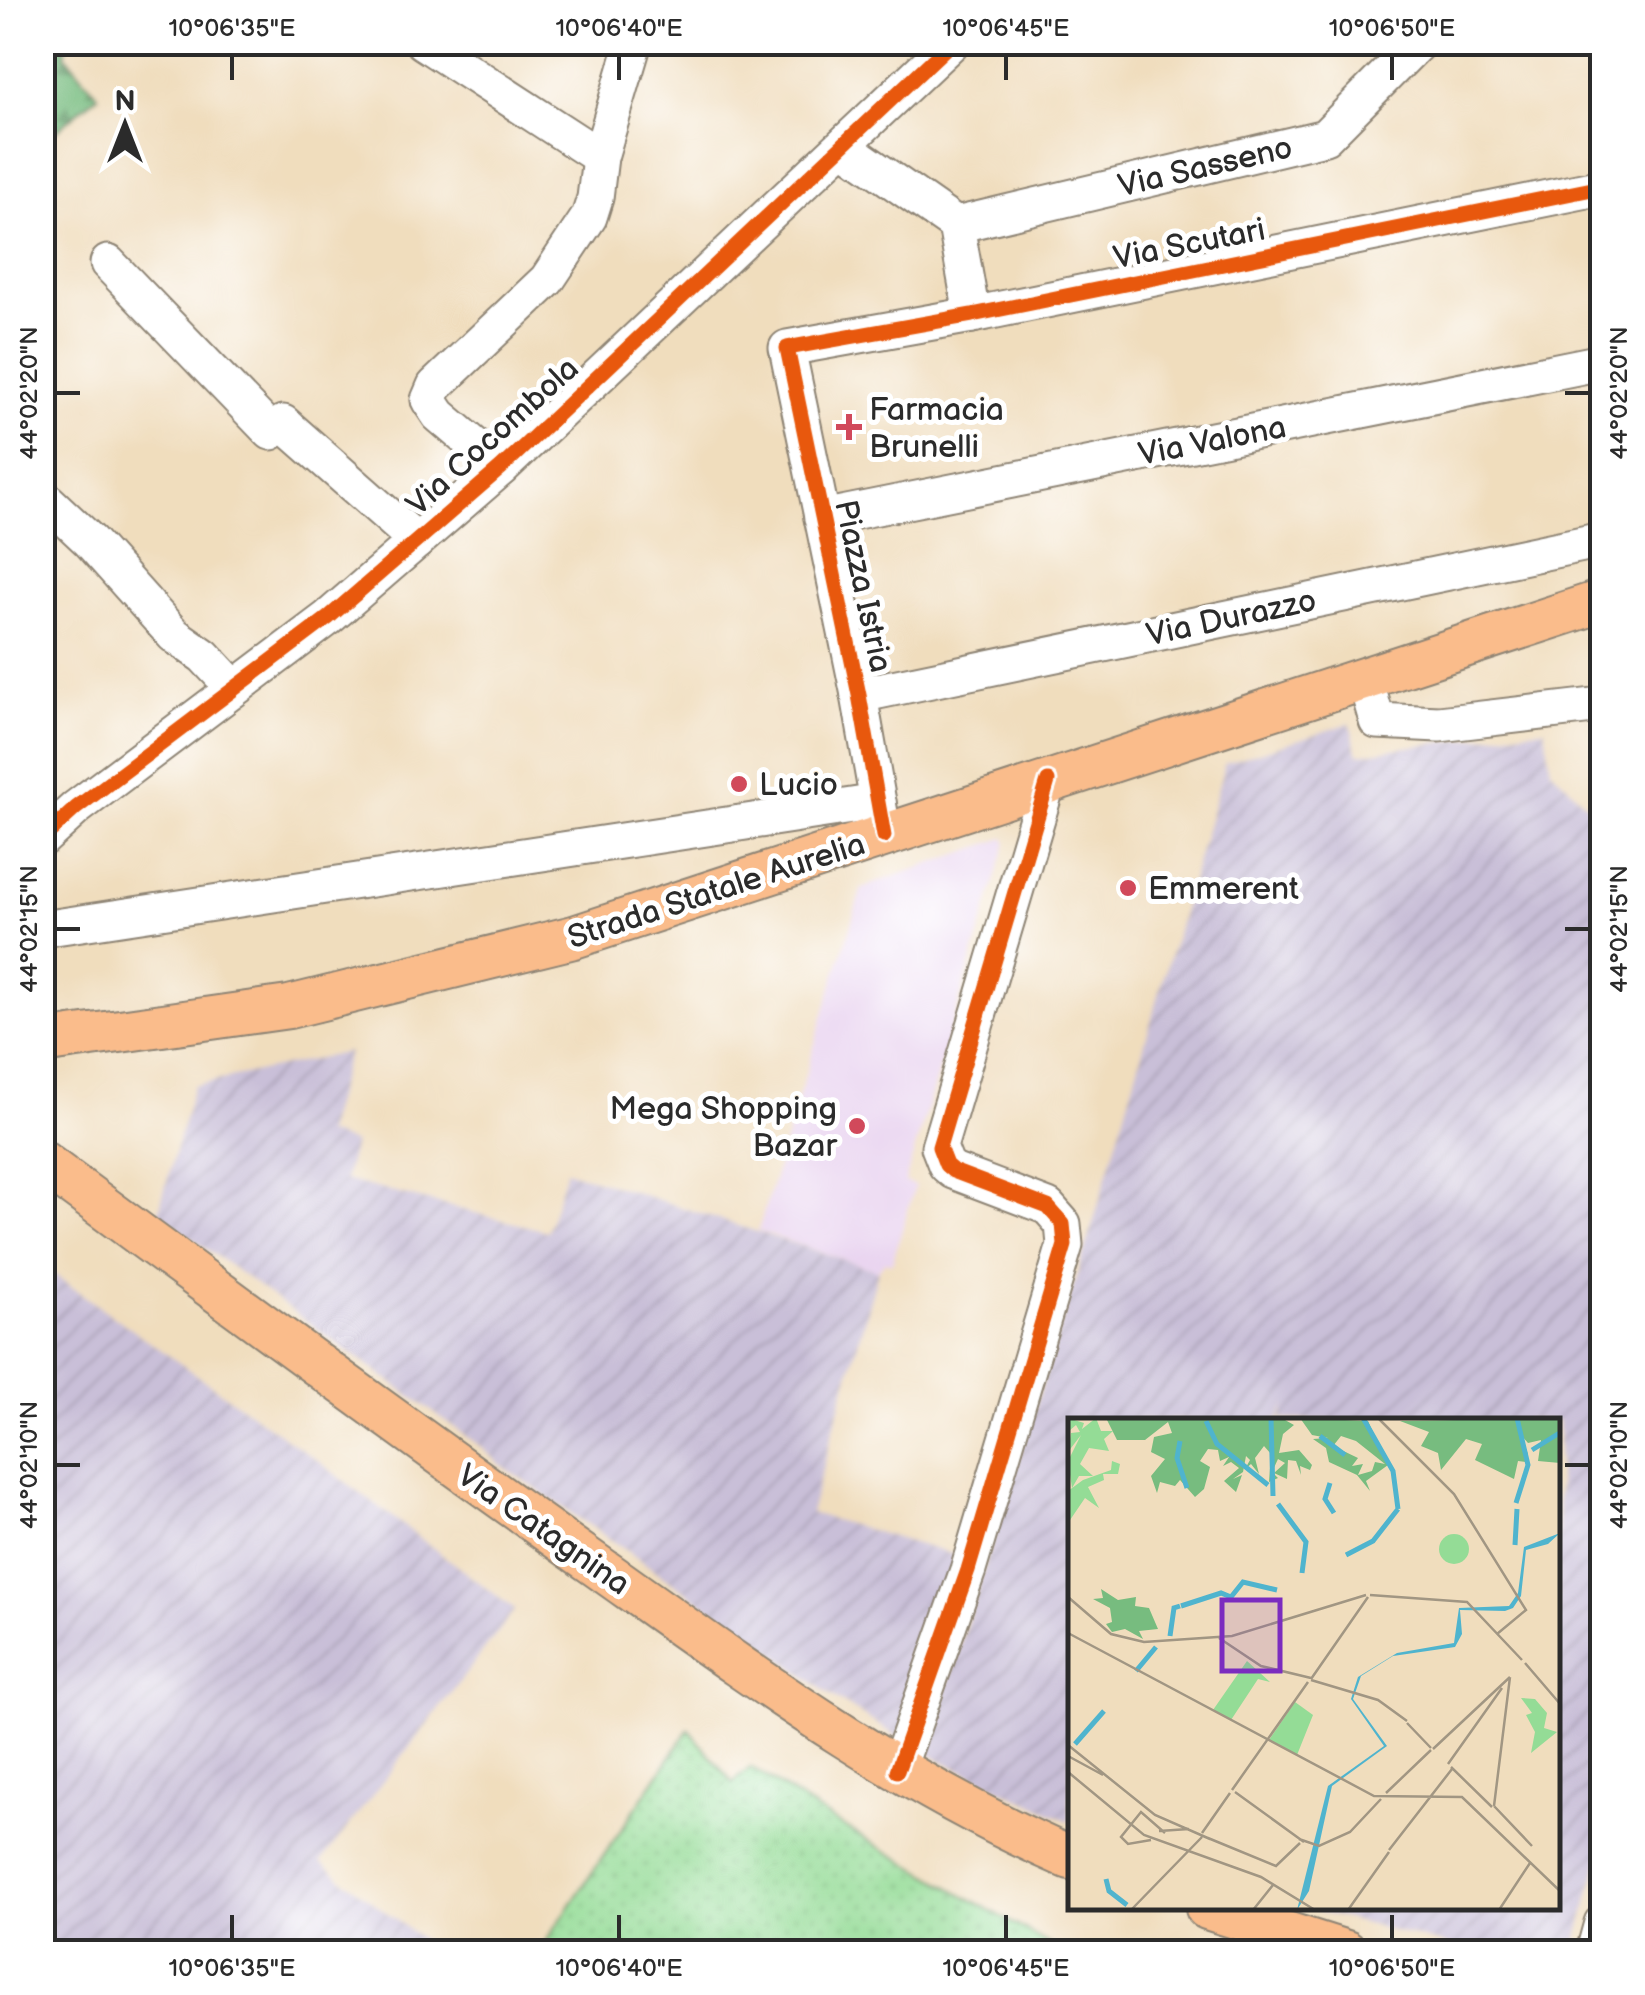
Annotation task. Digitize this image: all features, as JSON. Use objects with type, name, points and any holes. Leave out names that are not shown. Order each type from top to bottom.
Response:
[{"type":"main road","name":"Strada Statale Aurelia","points":[[42,1042],[289,1008],[574,937],[881,819],[1048,781],[1602,601]]},
{"type":"main road","name":"Via Catagnina","points":[[42,1162],[378,1411],[787,1700],[897,1771],[1010,1832],[1068,1857]]},
{"type":"main road","points":[[1213,1910],[1346,1952]]},
{"type":"street","points":[[423,42],[600,157]]},
{"type":"street","name":"Via Cocombola","points":[[501,468],[438,415],[429,400],[435,386],[547,280],[589,217],[600,157],[634,42]]},
{"type":"street","name":"Via Cocombola","points":[[42,839],[76,808],[328,618],[501,468],[952,42]]},
{"type":"street","name":"Via Sasseno","points":[[956,225],[1325,138],[1419,42]]},
{"type":"street","points":[[843,146],[956,225],[972,314]]},
{"type":"street","name":"Via Scutari","points":[[787,348],[1602,187]]},
{"type":"street","name":"Via Cocombola","points":[[108,263],[271,432],[283,423],[416,541]]},
{"type":"street","name":"Piazza Istria","points":[[787,348],[881,819]]},
{"type":"street","name":"Via Valona","points":[[822,518],[1602,362]]},
{"type":"street","points":[[42,496],[90,541],[174,635],[204,656],[234,688]]},
{"type":"street","name":"Via Durazzo","points":[[859,695],[1602,540]]},
{"type":"street","points":[[1365,679],[1377,722],[1439,724],[1602,706]]},
{"type":"street","points":[[897,1771],[968,1570],[1065,1245],[1063,1224],[1048,1207],[953,1171],[946,1165],[939,1147],[1048,781]]},
{"type":"street","points":[[42,929],[881,819]]},
{"type":"street","points":[[1594,1952],[1602,1923]]},
{"type":"shaded area","points":[[1350,723],[1358,754],[1545,728],[1551,769],[1602,820],[1602,1850],[1574,1952],[1473,1952],[1312,1910],[1560,1910],[1560,1418],[1282,1418],[1286,1402],[1280,1418],[1068,1418],[1068,1821],[926,1753],[1092,1227],[1225,763]]},
{"type":"shaded area","points":[[1005,838],[1007,842],[905,1182],[915,1186],[892,1263],[885,1261],[878,1271],[758,1231],[862,888]]},
{"type":"shaded area","points":[[348,1052],[325,1134],[354,1143],[344,1180],[547,1231],[566,1170],[878,1271],[810,1513],[961,1557],[900,1738],[834,1698],[771,1650],[500,1464],[158,1214],[193,1086]]},
{"type":"shaded area","points":[[42,1266],[314,1458],[515,1610],[321,1862],[438,1952],[43,1952]]},
{"type":"green space","points":[[42,43],[67,43],[65,55],[98,95],[45,140],[42,140]]},
{"type":"green space","points":[[689,1729],[733,1783],[751,1767],[827,1816],[1061,1952],[539,1952]]},
{"type":"cycle path","points":[[42,839],[76,808],[328,618],[501,468],[952,42]]},
{"type":"cycle path","points":[[884,836],[787,348],[972,315],[1602,187]]},
{"type":"cycle path","points":[[897,1771],[968,1570],[1065,1245],[1063,1224],[1048,1207],[953,1171],[946,1165],[939,1147],[1048,781]]},
{"type":"place","name":"Farmacia Brunelli","points":[[849,427]]},
{"type":"place","name":"Lucio","points":[[739,784]]},
{"type":"place","name":"Emmerent","points":[[1128,888]]},
{"type":"place","name":"Mega Shopping Bazar","points":[[857,1126]]}]
